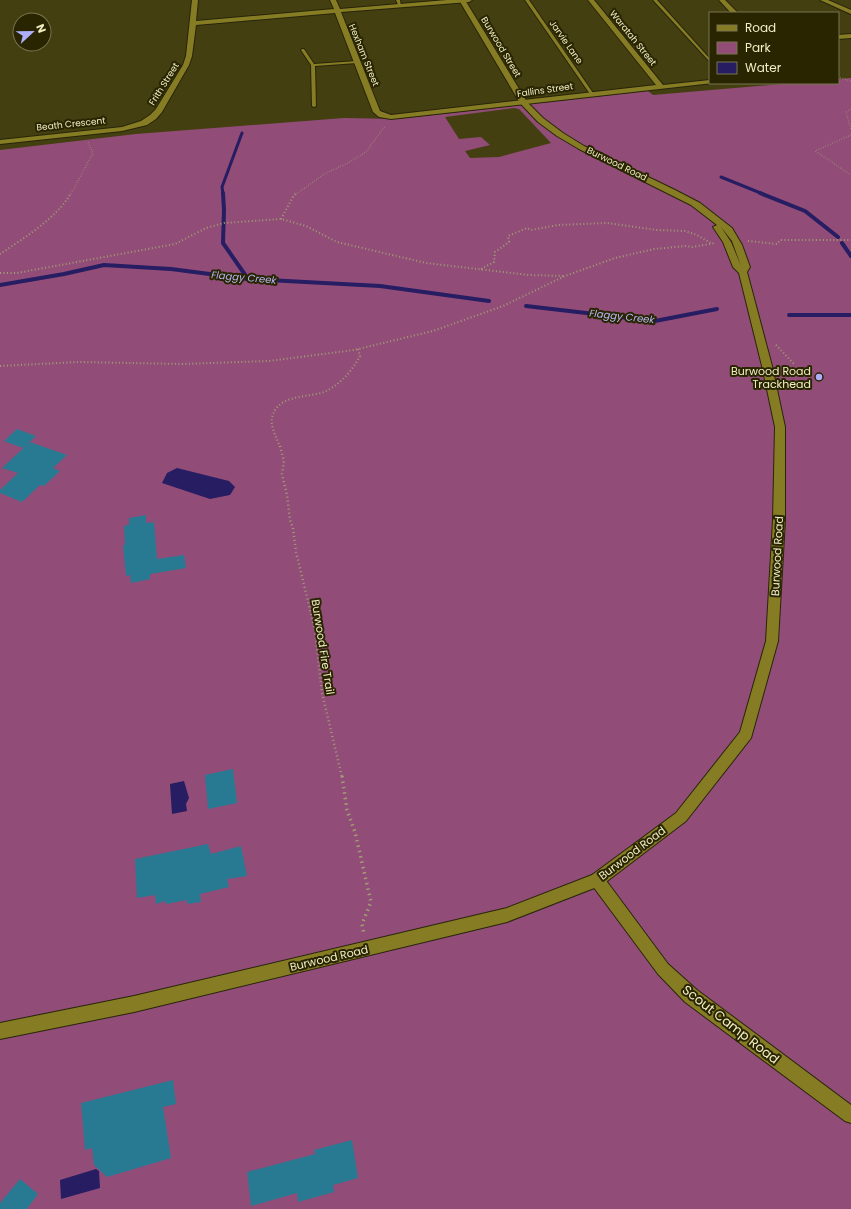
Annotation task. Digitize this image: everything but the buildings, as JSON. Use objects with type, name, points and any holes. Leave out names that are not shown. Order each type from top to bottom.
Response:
[{"type":"street","name":"Frith Street","points":[[144,123],[153,117],[159,110],[186,65],[189,56],[195,0]]},
{"type":"street","name":"Hexham Street","points":[[333,0],[377,112],[382,115]]},
{"type":"street","name":"Burwood Street","points":[[462,0],[524,103]]},
{"type":"street","points":[[192,23],[337,11],[399,3],[469,0]]},
{"type":"street","name":"Waratah Street","points":[[591,0],[661,86]]},
{"type":"street","points":[[722,0],[734,12]]},
{"type":"street","points":[[823,0],[851,12]]},
{"type":"street","points":[[839,37],[851,36]]},
{"type":"street","name":"Fallins Street","points":[[382,115],[391,117],[524,103],[591,93],[709,82]]},
{"type":"street","name":"Burwood Road","points":[[524,103],[536,117],[556,132],[694,203],[715,220],[723,224],[737,242],[746,267],[743,272]]},
{"type":"street","name":"Beath Crescent","points":[[0,142],[122,129],[144,123]]},
{"type":"street","name":"Burwood Road","points":[[0,1031],[134,1004],[507,915],[597,880],[681,817],[746,734],[772,641],[779,520],[780,427],[768,366],[743,272],[737,266],[727,242],[715,225],[715,220]]},
{"type":"street","name":"Scout Camp Road","points":[[597,880],[663,969],[691,996],[851,1115]]},
{"type":"lane","name":"Jarvie Lane","points":[[527,0],[591,93]]},
{"type":"lane","points":[[655,0],[709,60]]},
{"type":"lane","points":[[303,50],[314,66],[314,106]]},
{"type":"lane","points":[[314,66],[357,62]]},
{"type":"path","points":[[839,77],[851,81]]},
{"type":"path","points":[[851,109],[846,112],[851,129]]},
{"type":"path","points":[[281,219],[294,196],[326,173],[348,163],[366,152],[391,117]]},
{"type":"path","points":[[0,254],[32,232],[65,204],[93,153],[85,133]]},
{"type":"path","points":[[851,135],[815,151],[851,176]]},
{"type":"path","points":[[0,273],[17,273],[175,244],[206,228],[224,223],[281,219],[306,226],[337,242],[426,263],[529,275],[565,276]]},
{"type":"path","points":[[481,269],[494,262],[495,252],[509,242],[508,236],[527,228],[531,230],[558,225],[607,223],[657,230],[685,231],[697,235],[711,243]]},
{"type":"path","points":[[737,242],[760,241],[768,244],[777,244],[780,240],[851,240]]},
{"type":"path","points":[[0,366],[78,362],[182,364],[269,361],[358,349],[433,331],[502,306],[565,276],[615,258],[654,249],[686,246],[708,246],[711,243],[727,242]]},
{"type":"path","name":"Burwood Fire Trail","points":[[358,349],[360,356],[354,368],[336,385],[323,392],[289,399],[276,409],[272,418],[273,426],[284,460],[282,474],[287,495],[290,520],[293,528],[296,552],[315,630],[322,693],[340,764],[347,810],[355,832],[371,902],[362,924],[368,949]]},
{"type":"green space","points":[[851,78],[851,1209],[0,1209],[0,150],[136,134],[344,118],[397,119],[648,91],[653,95],[781,84],[839,84],[839,79]],"holes":[[[514,108],[519,109],[551,143],[499,157],[470,158],[465,151],[490,145],[481,137],[459,139],[445,117]]]},
{"type":"water","points":[[177,468],[229,481],[235,487],[230,495],[210,499],[162,483],[167,473]]},
{"type":"water","points":[[184,781],[189,798],[186,804],[187,811],[172,814],[170,784]]},
{"type":"water","points":[[96,1169],[99,1171],[100,1188],[61,1199],[60,1180]]},
{"type":"waterway","points":[[223,194],[222,187],[242,133]]},
{"type":"waterway","points":[[721,177],[763,194]]},
{"type":"waterway","points":[[223,193],[223,243],[248,279]]},
{"type":"waterway","points":[[760,193],[805,211],[838,237]]},
{"type":"waterway","points":[[842,243],[851,256]]},
{"type":"waterway","name":"Flaggy Creek","points":[[0,285],[64,274],[104,265],[171,269],[248,279]]},
{"type":"waterway","name":"Flaggy Creek","points":[[248,279],[380,286],[489,301]]},
{"type":"waterway","name":"Flaggy Creek","points":[[526,306],[655,321],[717,309]]},
{"type":"waterway","name":"Flaggy Creek","points":[[789,315],[851,315]]},
{"type":"place","name":"Burwood Road Trackhead","points":[[819,377]]}]
